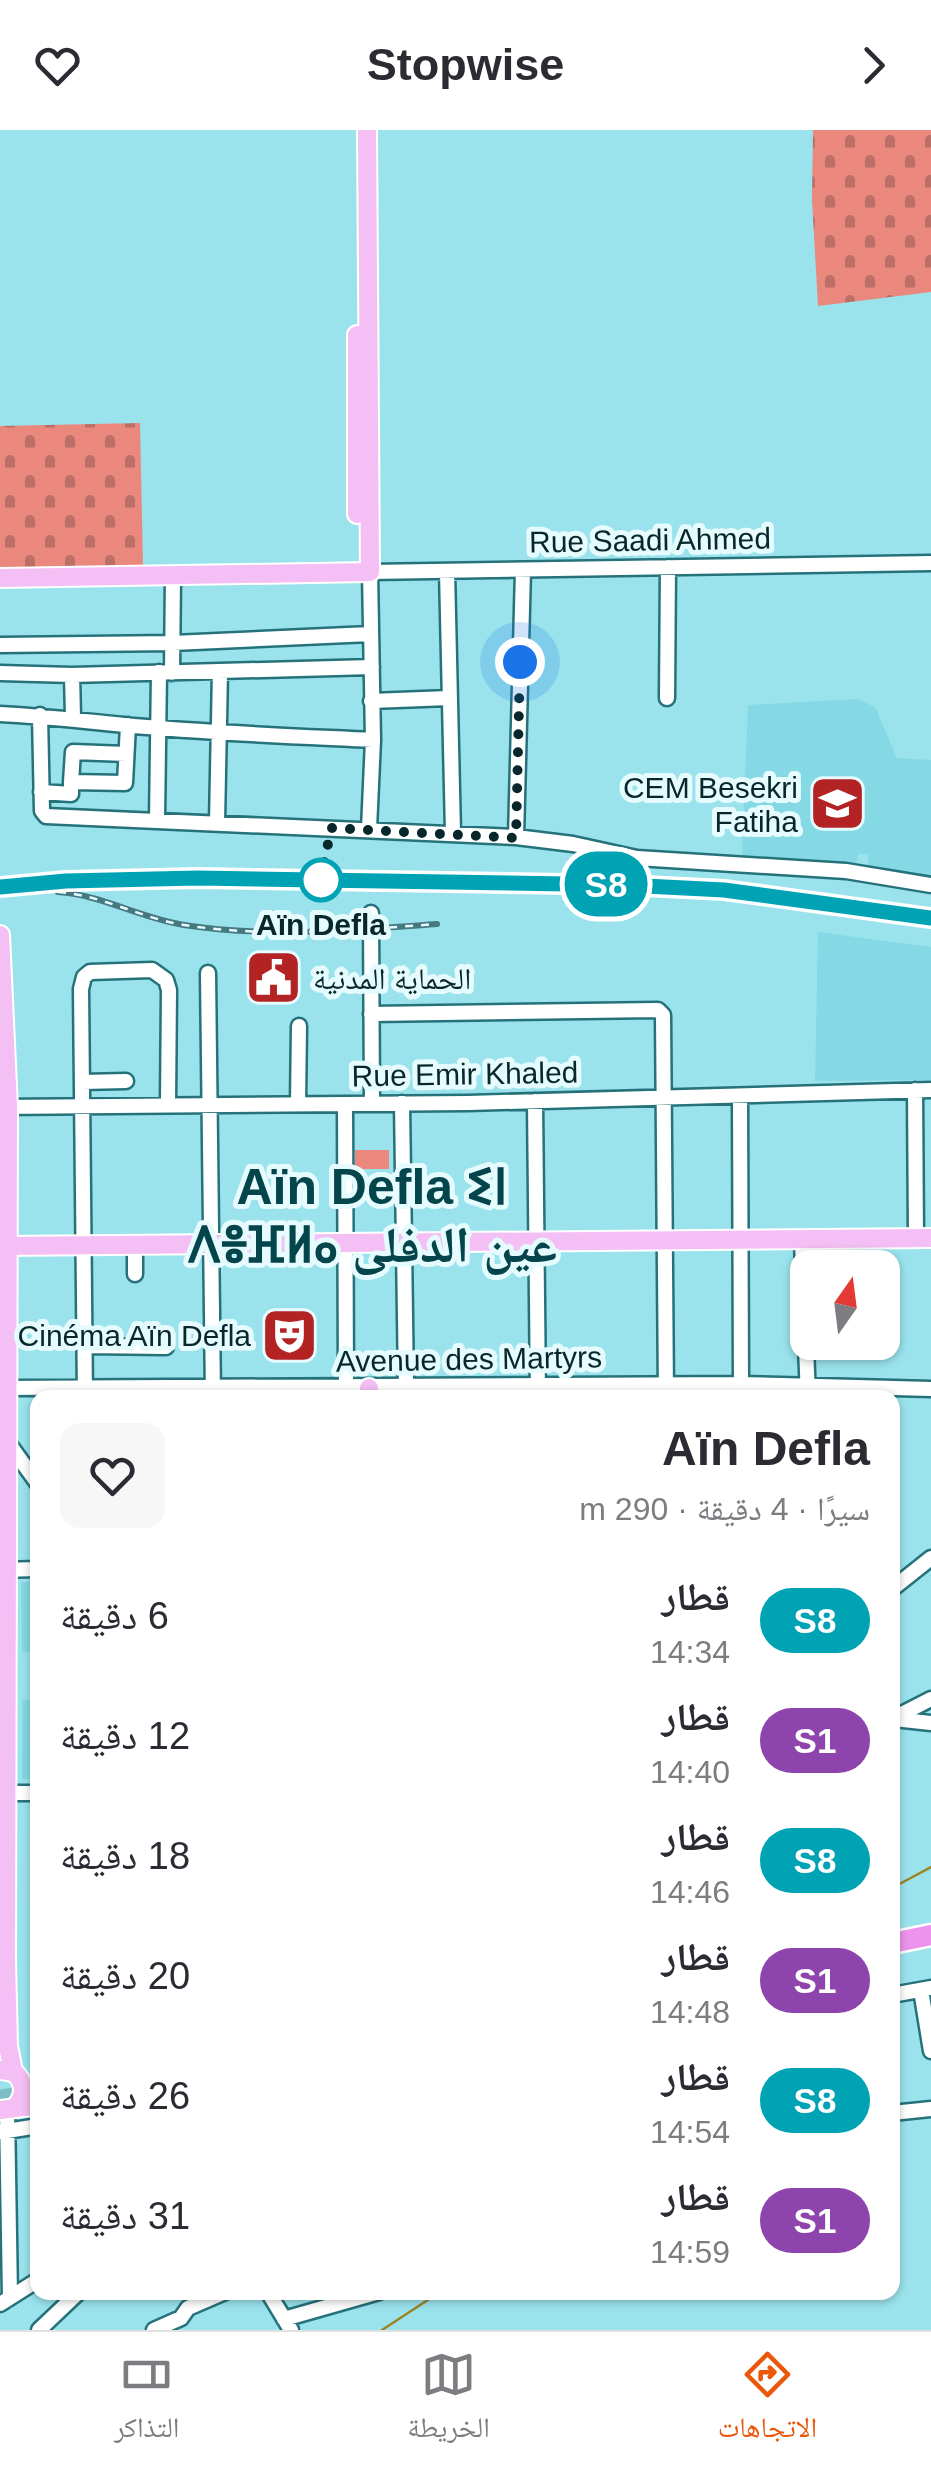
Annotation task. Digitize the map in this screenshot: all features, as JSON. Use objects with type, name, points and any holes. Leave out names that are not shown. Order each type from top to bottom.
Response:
[{"type":"highway","points":[[900,1929],[931,1924]]},
{"type":"highway","points":[[900,1941],[931,1935]]},
{"type":"main road","points":[[359,130],[356,415],[364,572]]},
{"type":"main road","points":[[364,572],[367,130]]},
{"type":"main road","points":[[0,578],[364,572]]},
{"type":"main road","points":[[0,936],[6,1038],[3,1388],[7,1440],[18,1469],[4,1570],[4,1992],[7,2070],[21,2079],[24,2089],[21,2100],[5,2109]]},
{"type":"main road","points":[[2,1246],[923,1238]]},
{"type":"main road","points":[[5,2109],[30,2105]]},
{"type":"street","name":"Rue Saadi Ahmed","points":[[364,572],[931,563]]},
{"type":"street","points":[[668,567],[668,698]]},
{"type":"street","points":[[516,838],[523,570]]},
{"type":"street","points":[[447,571],[453,833]]},
{"type":"street","points":[[364,572],[372,667],[369,829]]},
{"type":"street","points":[[157,820],[156,726],[173,644],[173,575]]},
{"type":"street","points":[[0,645],[173,644],[370,634]]},
{"type":"street","points":[[0,673],[372,667]]},
{"type":"street","points":[[217,823],[220,671]]},
{"type":"street","points":[[72,674],[73,717]]},
{"type":"street","points":[[372,701],[448,698]]},
{"type":"street","points":[[0,714],[372,740]]},
{"type":"street","points":[[40,716],[42,811],[46,816],[453,833],[563,842],[637,858],[846,871],[931,885]]},
{"type":"street","points":[[72,782],[125,783],[128,725]]},
{"type":"street","points":[[41,792],[71,794],[73,752],[126,754]]},
{"type":"street","points":[[371,913],[372,1103]]},
{"type":"street","points":[[86,1390],[82,985],[84,978],[94,971],[152,970],[166,980],[168,1104]]},
{"type":"street","points":[[208,973],[213,1390]]},
{"type":"street","points":[[371,1014],[658,1010],[663,1016],[666,1390]]},
{"type":"street","points":[[0,1019],[6,1038]]},
{"type":"street","points":[[298,1104],[299,1026]]},
{"type":"street","points":[[82,1082],[126,1081]]},
{"type":"street","points":[[923,1090],[923,1238]]},
{"type":"street","name":"Rue Emir Khaled","points":[[4,1107],[535,1102],[923,1090]]},
{"type":"street","points":[[740,1097],[742,1384]]},
{"type":"street","points":[[535,1102],[538,1390]]},
{"type":"street","points":[[402,1103],[406,1388]]},
{"type":"street","points":[[345,1104],[346,1388]]},
{"type":"street","points":[[802,1241],[808,1390]]},
{"type":"street","points":[[135,1245],[135,1274]]},
{"type":"street","points":[[85,1346],[166,1347]]},
{"type":"street","name":"Avenue des Martyrs","points":[[677,1390],[742,1384],[808,1390],[931,1389]]},
{"type":"street","name":"Avenue des Martyrs","points":[[3,1388],[44,1390]]},
{"type":"street","name":"Avenue des Martyrs","points":[[280,1390],[358,1390]]},
{"type":"street","name":"Avenue des Martyrs","points":[[394,1390],[494,1390]]},
{"type":"street","points":[[900,1583],[931,1558]]},
{"type":"street","points":[[4,1570],[30,1569]]},
{"type":"street","points":[[900,1715],[931,1699]]},
{"type":"street","points":[[900,1720],[931,1723]]},
{"type":"street","points":[[3,1793],[30,1792]]},
{"type":"street","points":[[900,1994],[926,1989],[931,2051]]},
{"type":"street","points":[[5,2109],[5,2301]]},
{"type":"street","points":[[900,2113],[931,2109]]},
{"type":"street","points":[[5,2132],[30,2127]]},
{"type":"street","points":[[5,2301],[30,2285]]},
{"type":"street","points":[[39,2330],[71,2300]]},
{"type":"street","points":[[185,2300],[188,2308]]},
{"type":"street","points":[[154,2330],[206,2300]]},
{"type":"street","points":[[273,2300],[287,2324],[356,2300]]},
{"type":"shaded area","name":"CEM Besekri Fatiha","points":[[857,699],[875,707],[897,758],[931,760],[931,879],[868,865],[868,854],[858,854],[856,864],[742,856],[748,705]]},
{"type":"shaded area","points":[[818,932],[931,947],[931,1080],[815,1081]]},
{"type":"shaded area","points":[[21,1582],[30,1582],[30,1652],[22,1652]]},
{"type":"shaded area","points":[[22,1700],[30,1700],[30,1779],[22,1779]]},
{"type":"green space","points":[[813,130],[931,130],[931,292],[818,306]]},
{"type":"green space","points":[[140,423],[143,566],[0,568],[0,426]]},
{"type":"green space","points":[[355,1150],[389,1150],[389,1169],[355,1169]]},
{"type":"waterway","points":[[900,1884],[931,1867]]},
{"type":"waterway","points":[[382,2330],[428,2300]]},
{"type":"tunnel","points":[[0,2100],[30,2094]]},
{"type":"railway","points":[[0,886],[198,879],[625,885],[724,890],[931,918]]},
{"type":"railway","points":[[58,892],[90,897],[168,922],[215,929],[310,932],[437,924]]},
{"type":"train","name":"S8","points":[[0,887],[198,878],[625,885],[724,890],[931,918]]},
{"type":"place","name":"CEM Besekri Fatiha","points":[[837,804]]},
{"type":"place","name":"Aïn Defla","points":[[321,880]]},
{"type":"place","name":"الحماية المدنية","points":[[274,978]]},
{"type":"place","name":"Cinéma Aïn Defla","points":[[290,1335]]},
{"type":"district","name":"Aïn Defla ⵉⵏ ⴷⴻⴼⵍⴰ عين الدفلى","points":[[372,1216]]},
{"type":"route","points":[[321,880],[331,828],[516,838],[520,662]]}]
